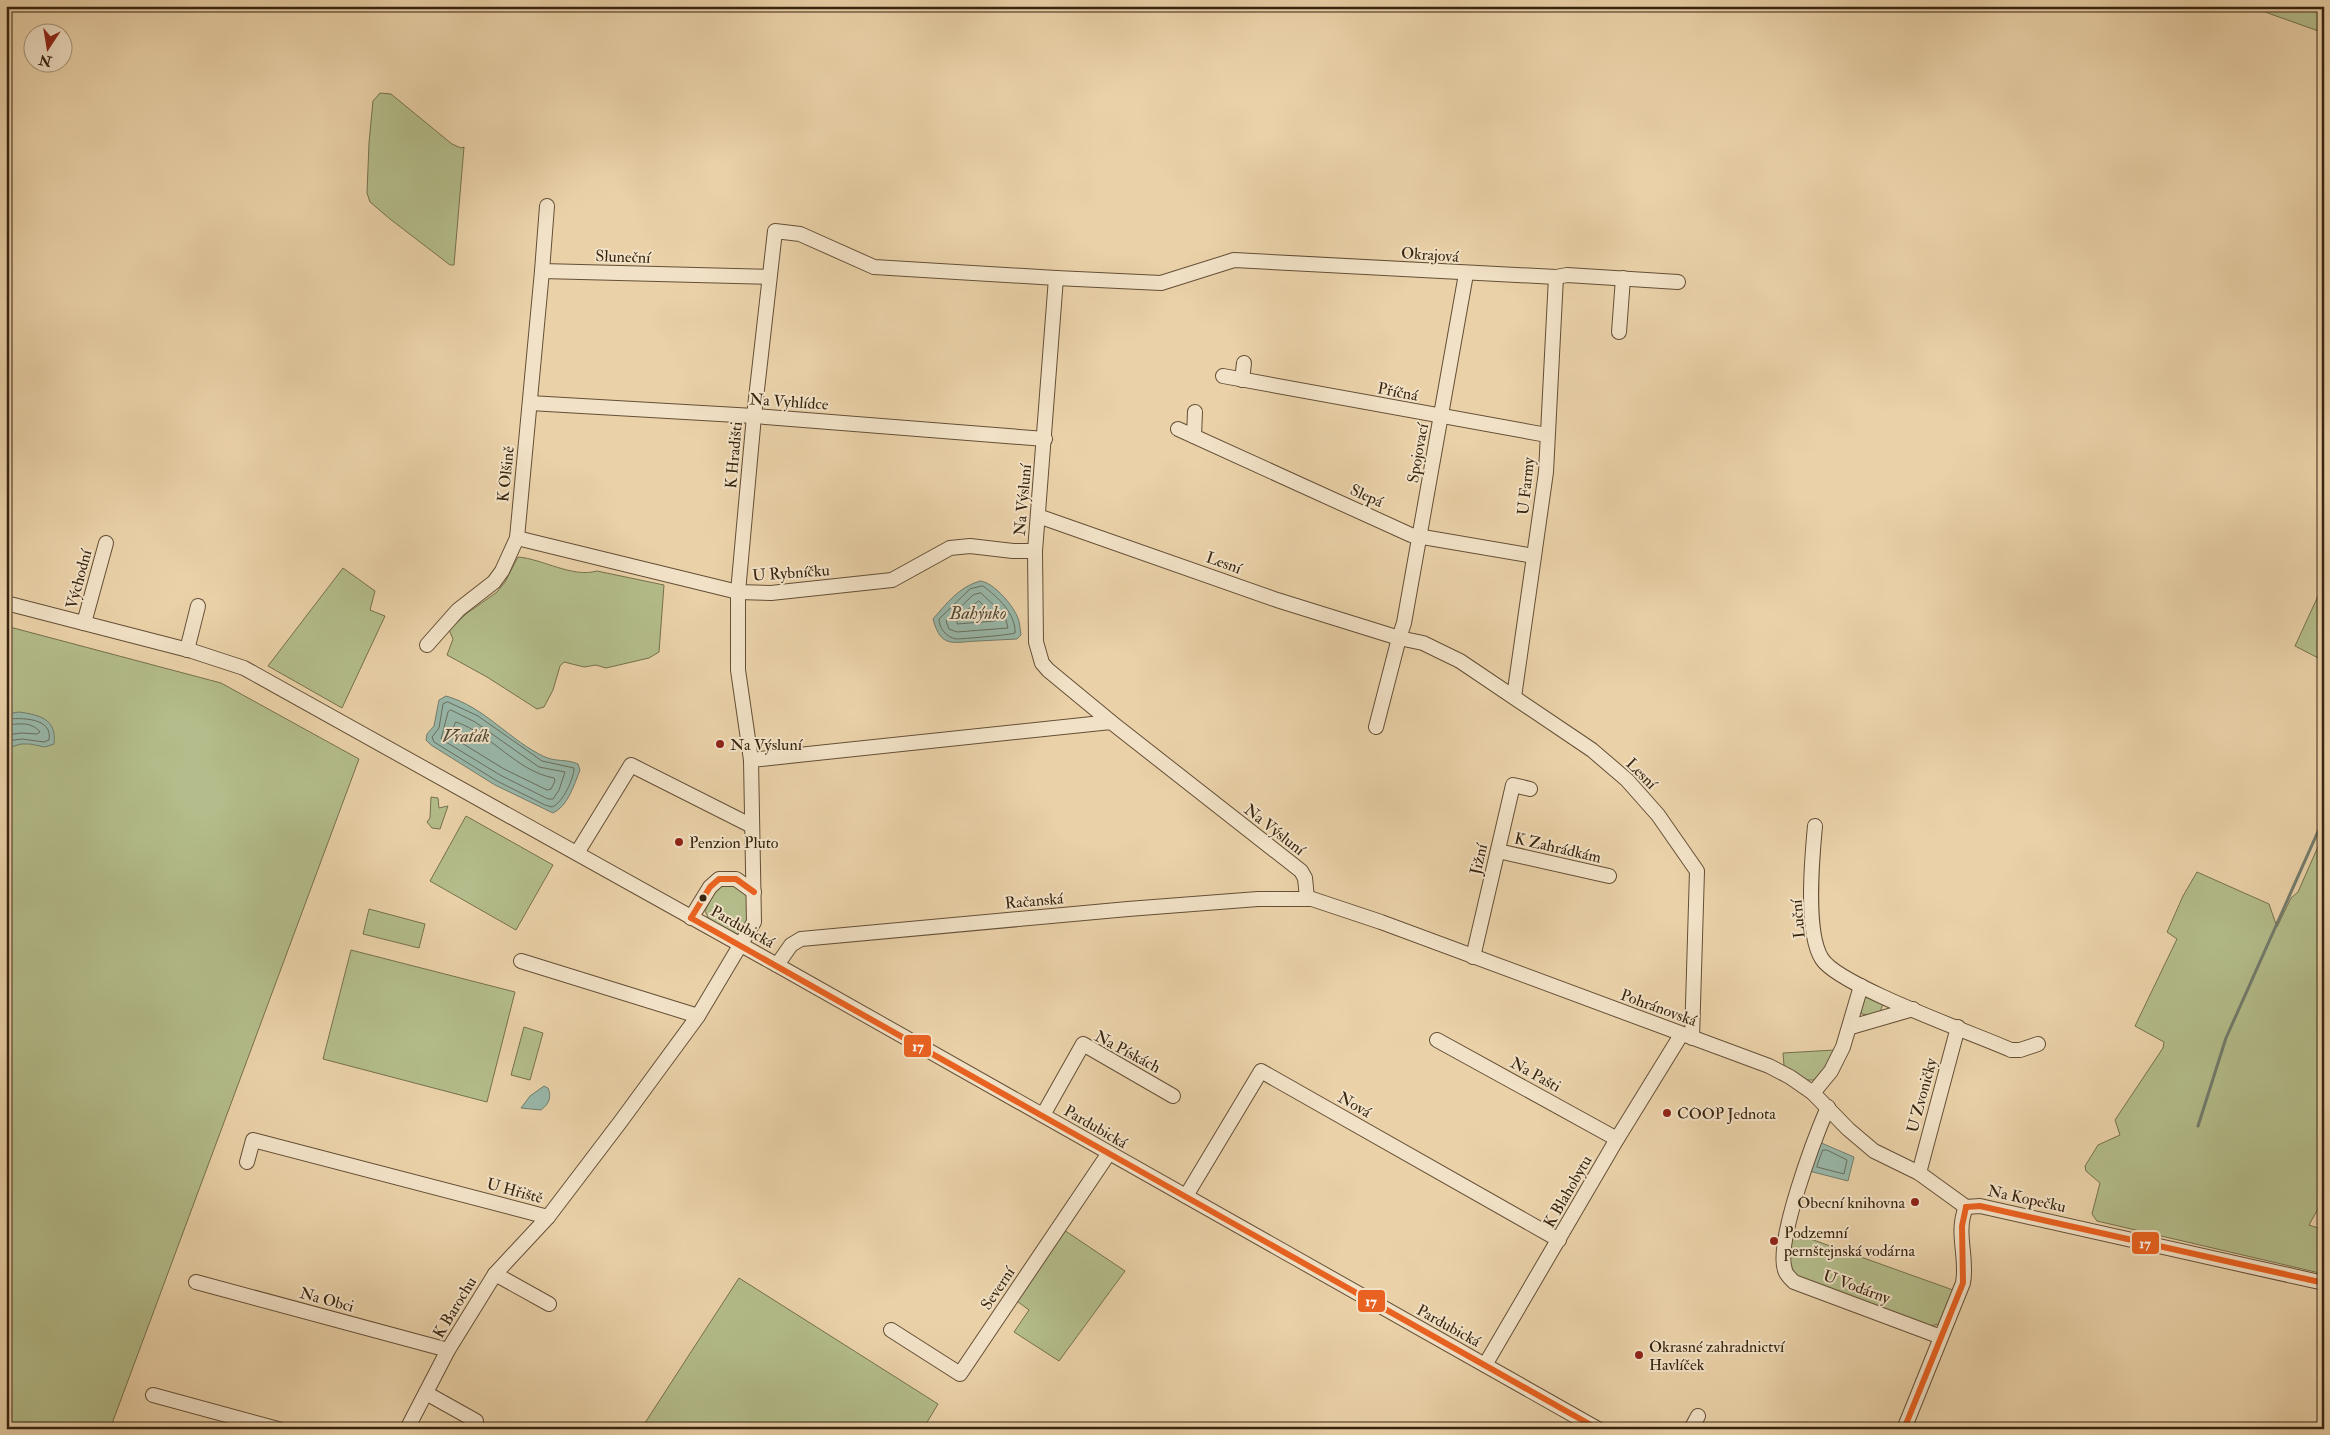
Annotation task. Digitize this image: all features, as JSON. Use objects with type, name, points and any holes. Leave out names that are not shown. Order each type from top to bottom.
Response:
[{"type":"street","points":[[542,271],[547,206]]},
{"type":"street","name":"K Hradišti","points":[[738,592],[754,416],[775,231],[800,234],[874,267],[1056,278]]},
{"type":"street","name":"Okrajová","points":[[1056,278],[1161,283],[1234,260],[1466,274],[1556,277],[1567,275],[1678,282]]},
{"type":"street","name":"Sluneční","points":[[542,271],[769,277]]},
{"type":"street","name":"K Olšině","points":[[427,645],[458,610],[494,582],[502,571],[517,538],[542,271]]},
{"type":"street","name":"Spojovací","points":[[1399,638],[1404,623],[1466,274]]},
{"type":"street","name":"U Farmy","points":[[1514,697],[1546,472],[1556,277]]},
{"type":"street","name":"Na Výsluní","points":[[1056,278],[1035,551],[1036,642],[1042,663],[1111,722],[1301,871],[1306,878],[1307,898]]},
{"type":"street","points":[[1619,332],[1623,278]]},
{"type":"street","points":[[1242,380],[1244,363]]},
{"type":"street","name":"Příčná","points":[[1223,376],[1547,435]]},
{"type":"street","name":"Na Vyhlídce","points":[[530,403],[754,416],[1045,439]]},
{"type":"street","points":[[1194,436],[1195,412]]},
{"type":"street","name":"Slepá","points":[[1178,429],[1412,535],[1534,556]]},
{"type":"street","name":"Lesní","points":[[1038,516],[1277,600],[1399,638],[1423,643],[1460,662],[1592,750],[1627,780],[1658,815],[1696,871],[1687,1036]]},
{"type":"street","name":"U Rybníčku","points":[[517,538],[738,592],[772,593],[892,580],[950,548],[970,546],[1013,551],[1035,551]]},
{"type":"street","name":"Východní","points":[[84,623],[106,543]]},
{"type":"street","points":[[738,592],[738,670],[751,760],[756,918],[742,945]]},
{"type":"street","name":"Pardubická","points":[[6,603],[187,650],[244,668],[742,945],[1598,1429]]},
{"type":"street","points":[[187,650],[198,606]]},
{"type":"street","points":[[1376,727],[1399,638]]},
{"type":"street","points":[[751,760],[1111,722]]},
{"type":"street","points":[[577,853],[631,765],[752,826]]},
{"type":"street","name":"Jižní","points":[[1473,957],[1513,785],[1530,789]]},
{"type":"street","name":"Luční","points":[[1815,826],[1812,872],[1813,926],[1821,958],[1827,966],[1861,986]]},
{"type":"street","name":"K Zahrádkám","points":[[1498,851],[1610,876]]},
{"type":"street","points":[[691,918],[710,887],[719,879],[736,879],[754,892]]},
{"type":"street","name":"Pohránovská","points":[[1307,898],[1340,907],[1769,1066],[1790,1077],[1813,1093],[1866,1145],[1890,1160],[1919,1173],[1966,1207]]},
{"type":"street","name":"Račanská","points":[[777,965],[791,945],[801,939],[1128,909],[1258,899],[1307,898]]},
{"type":"street","name":"U Hřiště","points":[[247,1162],[253,1140],[548,1217],[698,1016],[735,952],[742,945]]},
{"type":"street","points":[[521,961],[698,1016]]},
{"type":"street","points":[[1813,1093],[1838,1059],[1851,1026],[1861,986],[2011,1050],[2020,1050],[2038,1044]]},
{"type":"street","points":[[1851,1026],[1913,1009]]},
{"type":"street","name":"U Zvoničky","points":[[1919,1173],[1958,1027]]},
{"type":"street","name":"K Blahobytu","points":[[1485,1365],[1617,1138],[1687,1036]]},
{"type":"street","name":"Na Pašti","points":[[1437,1040],[1617,1138]]},
{"type":"street","name":"Na Pískách","points":[[1043,1115],[1083,1044],[1173,1096]]},
{"type":"street","name":"Nová","points":[[1186,1196],[1261,1071],[1559,1240]]},
{"type":"street","name":"U Vodárny","points":[[1828,1107],[1791,1213],[1783,1257],[1785,1271],[1794,1282],[1941,1337]]},
{"type":"street","name":"Severní","points":[[890,1330],[960,1374],[1109,1154]]},
{"type":"street","name":"Na Kopečku","points":[[1904,1429],[1963,1283],[1965,1273],[1960,1229],[1961,1218],[1966,1207],[1973,1205],[1986,1207],[2324,1283]]},
{"type":"street","name":"K Barochu","points":[[408,1429],[448,1350],[495,1274],[548,1217]]},
{"type":"street","points":[[495,1274],[549,1304]]},
{"type":"street","name":"Na Obci","points":[[196,1282],[448,1350]]},
{"type":"street","points":[[426,1393],[476,1421]]},
{"type":"street","points":[[153,1395],[278,1429]]},
{"type":"street","points":[[1692,1429],[1698,1416]]},
{"type":"green space","points":[[2248,6],[2324,6],[2324,33]]},
{"type":"green space","points":[[380,93],[391,94],[452,144],[461,148],[464,147],[454,265],[450,265],[370,202],[367,193],[369,143],[373,101]]},
{"type":"green space","points":[[518,557],[578,572],[597,571],[664,585],[659,652],[649,658],[606,668],[596,665],[584,667],[564,662],[560,666],[553,690],[544,707],[537,709],[487,677],[447,655],[453,639],[449,630],[466,614],[497,592],[505,582]]},
{"type":"green space","points":[[343,568],[375,591],[370,610],[385,616],[342,708],[268,666]]},
{"type":"green space","points":[[2324,583],[2324,661],[2295,646]]},
{"type":"green space","points":[[6,626],[221,683],[359,759],[110,1429],[6,1429]]},
{"type":"green space","points":[[431,797],[438,798],[439,808],[448,806],[440,829],[432,828],[427,822],[430,818]]},
{"type":"green space","points":[[466,816],[553,865],[516,930],[430,881]]},
{"type":"green space","points":[[2324,833],[2324,1198],[2309,1225],[2324,1230],[2324,1274],[2097,1221],[2092,1214],[2100,1183],[2086,1171],[2085,1166],[2098,1145],[2120,1135],[2115,1120],[2163,1048],[2164,1042],[2135,1026],[2177,939],[2167,932],[2183,896],[2197,872],[2269,904],[2277,927],[2291,898],[2298,892]]},
{"type":"green space","points":[[735,885],[747,893],[747,920],[739,934],[735,935],[710,921],[705,911],[716,889],[722,886]]},
{"type":"green space","points":[[369,909],[425,924],[419,948],[363,934]]},
{"type":"green space","points":[[351,950],[515,992],[487,1102],[323,1059]]},
{"type":"green space","points":[[1871,994],[1883,1004],[1880,1012],[1868,1015],[1862,1014],[1860,1011],[1865,996]]},
{"type":"green space","points":[[524,1027],[543,1033],[530,1080],[511,1075]]},
{"type":"green space","points":[[1835,1050],[1830,1061],[1814,1080],[1807,1080],[1784,1066],[1783,1053]]},
{"type":"green space","points":[[1064,1230],[1125,1271],[1059,1361],[1014,1332],[1029,1310],[1017,1301]]},
{"type":"green space","points":[[1791,1232],[1953,1290],[1939,1324],[1930,1326],[1797,1278],[1787,1260]]},
{"type":"green space","points":[[739,1278],[938,1404],[923,1429],[641,1429]]},
{"type":"water","name":"Bahýnko","points":[[980,581],[996,589],[1015,611],[1019,620],[1021,635],[1017,639],[949,642],[936,629],[933,619],[948,602],[966,587]]},
{"type":"water","name":"Vraťák","points":[[446,696],[473,708],[520,742],[545,757],[578,764],[580,770],[563,805],[553,813],[495,785],[431,745],[426,740],[427,734],[434,726],[439,700]]},
{"type":"water","points":[[19,712],[46,720],[53,729],[54,744],[45,747],[30,744],[6,746],[6,714]]},
{"type":"water","points":[[544,1086],[548,1088],[550,1094],[548,1103],[544,1108],[541,1110],[521,1108],[530,1096]]},
{"type":"water","points":[[1819,1142],[1854,1157],[1848,1181],[1809,1171]]},
{"type":"waterway","points":[[2198,1126],[2226,1038],[2324,818]]},
{"type":"transit line","name":"17","points":[[691,918],[710,887],[719,879],[736,879],[754,892]]},
{"type":"transit line","name":"17","points":[[691,918],[1598,1429]]},
{"type":"transit line","name":"17","points":[[1966,1207],[1980,1206],[2324,1283]]},
{"type":"transit line","name":"17","points":[[1904,1429],[1963,1283],[1962,1226],[1966,1207]]},
{"type":"place","name":"Na Výsluní","points":[[720,744]]},
{"type":"place","name":"Penzion Pluto","points":[[679,842]]},
{"type":"place","name":"COOP Jednota","points":[[1667,1113]]},
{"type":"place","name":"Obecní knihovna","points":[[1915,1202]]},
{"type":"place","name":"Podzemní pernštejnská vodárna","points":[[1774,1241]]},
{"type":"place","name":"Okrasné zahradnictví Havlíček","points":[[1639,1355]]}]
